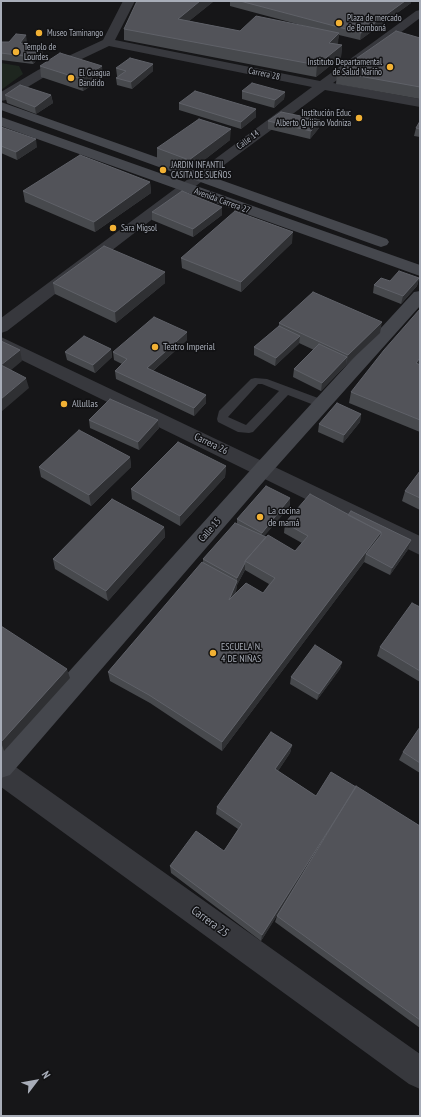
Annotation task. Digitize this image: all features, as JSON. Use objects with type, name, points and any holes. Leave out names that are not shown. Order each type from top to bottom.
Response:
[{"type":"main road","name":"Avenida Carrera 27","points":[[1,106],[391,245]]},
{"type":"main road","name":"Avenida Carrera 27","points":[[1,121],[184,188],[420,271]]},
{"type":"main road","name":"Calle 15","points":[[1,766],[263,469],[420,296]]},
{"type":"street","points":[[1,96],[42,73],[108,42],[129,1]]},
{"type":"street","name":"Calle 14","points":[[1,327],[321,85],[420,13]]},
{"type":"street","name":"Carrera 28","points":[[108,42],[321,85],[420,103]]},
{"type":"street","name":"Carrera 26","points":[[1,343],[420,546]]},
{"type":"street","name":"Carrera 25","points":[[1,772],[420,1072]]},
{"type":"lane","points":[[286,390],[249,429],[242,429],[222,419],[223,414],[255,381],[263,381],[322,404]]},
{"type":"shaded area","points":[[1,63],[19,66],[23,74],[1,90]]},
{"type":"building","points":[[137,1],[200,1],[178,19],[240,31],[256,16],[339,33],[329,43],[342,45],[317,65],[124,29]]},
{"type":"building","name":"Plaza de mercado de Bomboná","points":[[240,1],[405,1],[361,33]]},
{"type":"building","name":"Instituto Departamental de Salud Nariño","points":[[396,31],[420,38],[420,87],[337,72]]},
{"type":"building","points":[[16,34],[26,35],[20,43],[42,47],[32,57],[1,53],[1,42],[9,42]]},
{"type":"building","points":[[60,53],[102,66],[81,79],[40,66]]},
{"type":"building","points":[[130,58],[153,64],[131,82],[116,78],[126,71],[116,68]]},
{"type":"building","points":[[252,83],[285,92],[275,100],[242,91]]},
{"type":"building","points":[[20,85],[51,95],[35,107],[5,95]]},
{"type":"building","points":[[195,91],[256,109],[241,122],[179,103]]},
{"type":"building","points":[[281,112],[320,120],[311,131],[268,121]]},
{"type":"building","points":[[199,119],[231,129],[189,160],[157,148]]},
{"type":"building","points":[[420,121],[420,129],[416,128]]},
{"type":"building","points":[[1,127],[36,139],[16,152],[1,146]]},
{"type":"building","points":[[80,155],[150,182],[94,222],[23,191]]},
{"type":"building","points":[[182,191],[222,207],[193,229],[152,212]]},
{"type":"building","points":[[235,211],[293,232],[241,282],[181,258]]},
{"type":"building","points":[[104,246],[165,272],[115,312],[53,283]]},
{"type":"building","points":[[399,271],[419,278],[403,296],[374,285],[381,278],[390,281]]},
{"type":"building","points":[[313,292],[382,322],[348,355],[279,323]]},
{"type":"building","points":[[420,309],[420,358],[416,363],[420,365],[420,420],[351,392],[384,350]]},
{"type":"building","points":[[154,317],[187,332],[147,368],[206,395],[194,408],[115,371],[127,359],[113,352]]},
{"type":"building","points":[[279,326],[300,336],[276,358],[254,347]]},
{"type":"building","points":[[84,336],[111,349],[93,365],[65,352]]},
{"type":"building","points":[[1,341],[20,350],[1,365]]},
{"type":"building","points":[[319,344],[347,357],[322,383],[294,369]]},
{"type":"building","points":[[1,365],[26,378],[1,399]]},
{"type":"building","points":[[110,399],[158,420],[138,442],[89,420]]},
{"type":"building","points":[[337,403],[361,414],[344,435],[319,424]]},
{"type":"building","points":[[79,430],[130,457],[89,495],[39,467]]},
{"type":"building","points":[[178,442],[226,466],[180,516],[131,489]]},
{"type":"building","points":[[420,471],[420,498],[405,491]]},
{"type":"building","points":[[266,486],[290,498],[262,533],[237,519]]},
{"type":"building","points":[[310,494],[381,532],[222,742],[149,695],[108,672],[202,562],[237,581],[229,600],[246,583],[263,593],[275,578],[245,561],[268,535],[295,551],[308,536],[285,523]]},
{"type":"building","points":[[112,499],[164,527],[106,591],[53,559]]},
{"type":"building","points":[[351,511],[411,540],[392,568],[366,554],[381,535],[381,532],[348,515]]},
{"type":"building","points":[[235,523],[266,537],[245,561],[237,578],[203,559]]},
{"type":"building","points":[[412,603],[420,607],[420,671],[380,647]]},
{"type":"building","points":[[1,626],[67,669],[1,742]]},
{"type":"building","points":[[315,645],[342,662],[319,694],[291,677]]},
{"type":"building","points":[[420,727],[420,763],[403,752]]},
{"type":"building","points":[[271,732],[292,745],[275,769],[316,796],[331,772],[356,787],[262,935],[170,866],[196,831],[224,851],[242,824],[217,807]]},
{"type":"building","points":[[356,786],[420,826],[420,1020],[277,916]]},
{"type":"place","name":"Plaza de mercado de Bomboná","points":[[339,23]]},
{"type":"place","name":"Museo Taminango","points":[[39,33]]},
{"type":"place","name":"Templo de Lourdes","points":[[16,52]]},
{"type":"place","name":"Instituto Departamental de Salud Nariño","points":[[390,67]]},
{"type":"place","name":"El Guagua Bandido","points":[[71,78]]},
{"type":"place","name":"Institución Educ Alberto Quijano Vodniza","points":[[359,118]]},
{"type":"place","name":"JARDIN INFANTIL CASITA DE SUEÑOS","points":[[163,170]]},
{"type":"place","name":"Sara Migsol","points":[[113,228]]},
{"type":"place","name":"Teatro Imperial","points":[[155,347]]},
{"type":"place","name":"Allullas","points":[[64,404]]},
{"type":"place","name":"La cocina de mamá","points":[[260,517]]},
{"type":"place","name":"ESCUELA N. 4 DE NIÑAS","points":[[213,653]]}]
